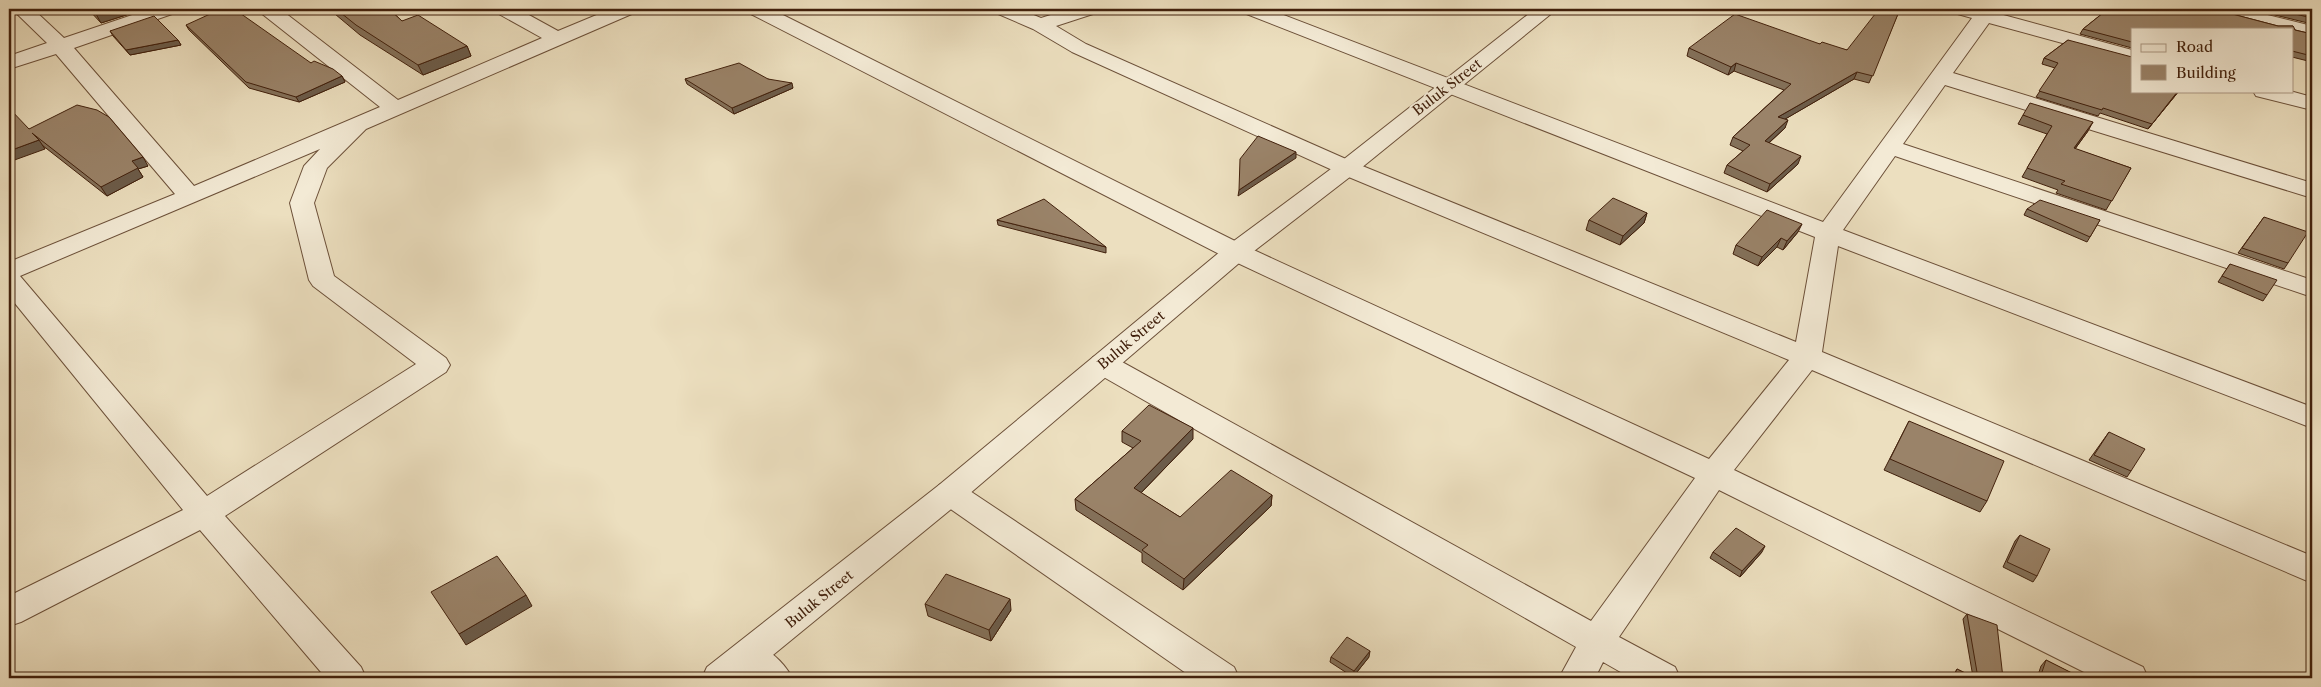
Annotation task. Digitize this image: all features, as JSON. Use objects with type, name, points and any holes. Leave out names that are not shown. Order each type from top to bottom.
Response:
[{"type":"street","points":[[22,9],[60,45],[190,196]]},
{"type":"street","points":[[9,63],[168,9]]},
{"type":"street","points":[[268,9],[396,108]]},
{"type":"street","points":[[504,9],[556,38]]},
{"type":"street","points":[[9,271],[358,125],[627,9]]},
{"type":"street","points":[[756,9],[1236,252],[1714,474],[2130,678]]},
{"type":"street","points":[[1003,9],[1040,25],[1079,48],[1347,168],[1807,357],[2312,570]]},
{"type":"street","points":[[1040,25],[1089,9]]},
{"type":"street","points":[[1252,9],[1828,233],[2312,418]]},
{"type":"street","name":"Buluk Street","points":[[720,678],[950,493],[1236,252],[1347,168],[1547,9]]},
{"type":"street","points":[[2221,9],[2312,32]]},
{"type":"street","points":[[1577,678],[1597,641],[1714,474],[1807,357],[1828,233],[1940,76],[1978,11],[2131,56]]},
{"type":"street","points":[[1940,76],[2312,191]]},
{"type":"street","points":[[2268,92],[2312,104]]},
{"type":"street","points":[[9,612],[204,514],[436,365],[322,280],[302,203],[316,166],[358,125]]},
{"type":"street","points":[[1889,147],[2312,289]]},
{"type":"street","points":[[9,279],[204,514],[348,678]]},
{"type":"street","points":[[1103,364],[1662,678]]},
{"type":"street","points":[[950,493],[1221,678]]},
{"type":"street","points":[[748,656],[774,678]]},
{"type":"building","points":[[91,9],[112,9],[96,14]]},
{"type":"building","points":[[221,9],[237,11],[311,63],[314,61],[333,69],[342,76],[296,97],[246,82],[186,25]]},
{"type":"building","points":[[336,9],[389,9],[402,21],[418,15],[467,46],[418,65],[356,25]]},
{"type":"building","points":[[1879,9],[1900,9],[1873,76],[1857,72],[1778,117],[1788,120],[1765,141],[1801,156],[1770,184],[1727,165],[1750,145],[1733,137],[1791,84],[1736,63],[1731,67],[1689,48],[1735,14],[1820,44],[1822,42],[1847,50]]},
{"type":"building","points":[[2108,9],[2216,9],[2278,26],[2293,26],[2294,28],[2131,28],[2131,42],[2083,29]]},
{"type":"building","points":[[2274,9],[2312,9],[2312,18]]},
{"type":"building","points":[[154,16],[178,40],[126,50],[110,31]]},
{"type":"building","points":[[2294,28],[2295,30],[2312,34],[2312,56],[2294,52]]},
{"type":"building","points":[[2068,40],[2131,57],[2131,92],[2177,92],[2152,124],[2103,108],[2102,110],[2039,91],[2058,63],[2044,58]]},
{"type":"building","points":[[739,63],[768,79],[792,83],[732,108],[685,79]]},
{"type":"building","points":[[2030,103],[2093,122],[2074,148],[2131,168],[2112,201],[2061,184],[2065,181],[2027,168],[2052,126],[2023,115]]},
{"type":"building","points":[[77,105],[97,110],[109,117],[143,157],[132,161],[138,168],[101,187],[32,133],[39,140],[9,151],[9,108],[29,129]]},
{"type":"building","points":[[1258,136],[1296,152],[1239,190],[1240,159]]},
{"type":"building","points":[[1613,198],[1647,213],[1623,236],[1589,220]]},
{"type":"building","points":[[1044,199],[1106,247],[997,220]]},
{"type":"building","points":[[2040,200],[2100,220],[2090,237],[2027,209]]},
{"type":"building","points":[[1767,210],[1802,224],[1787,241],[1781,238],[1762,257],[1736,245]]},
{"type":"building","points":[[2264,217],[2308,232],[2288,263],[2242,248]]},
{"type":"building","points":[[2230,264],[2277,280],[2267,295],[2222,276]]},
{"type":"building","points":[[1149,405],[1193,428],[1134,488],[1180,517],[1231,470],[1272,495],[1184,579],[1142,550],[1148,545],[1075,499],[1141,441],[1122,431]]},
{"type":"building","points":[[1909,421],[2004,461],[1987,501],[1890,459]]},
{"type":"building","points":[[2109,432],[2145,449],[2131,471],[2094,455]]},
{"type":"building","points":[[1736,528],[1765,546],[1742,571],[1713,552]]},
{"type":"building","points":[[2020,535],[2050,549],[2037,576],[2007,562]]},
{"type":"building","points":[[497,556],[526,595],[459,634],[431,592]]},
{"type":"building","points":[[946,574],[1010,599],[989,630],[925,604]]},
{"type":"building","points":[[1967,614],[1997,625],[2003,678],[1978,678]]},
{"type":"building","points":[[1347,637],[1370,651],[1354,671],[1331,657]]},
{"type":"building","points":[[2046,660],[2082,678],[2040,678]]},
{"type":"building","points":[[1957,669],[1975,678],[1953,678]]}]
